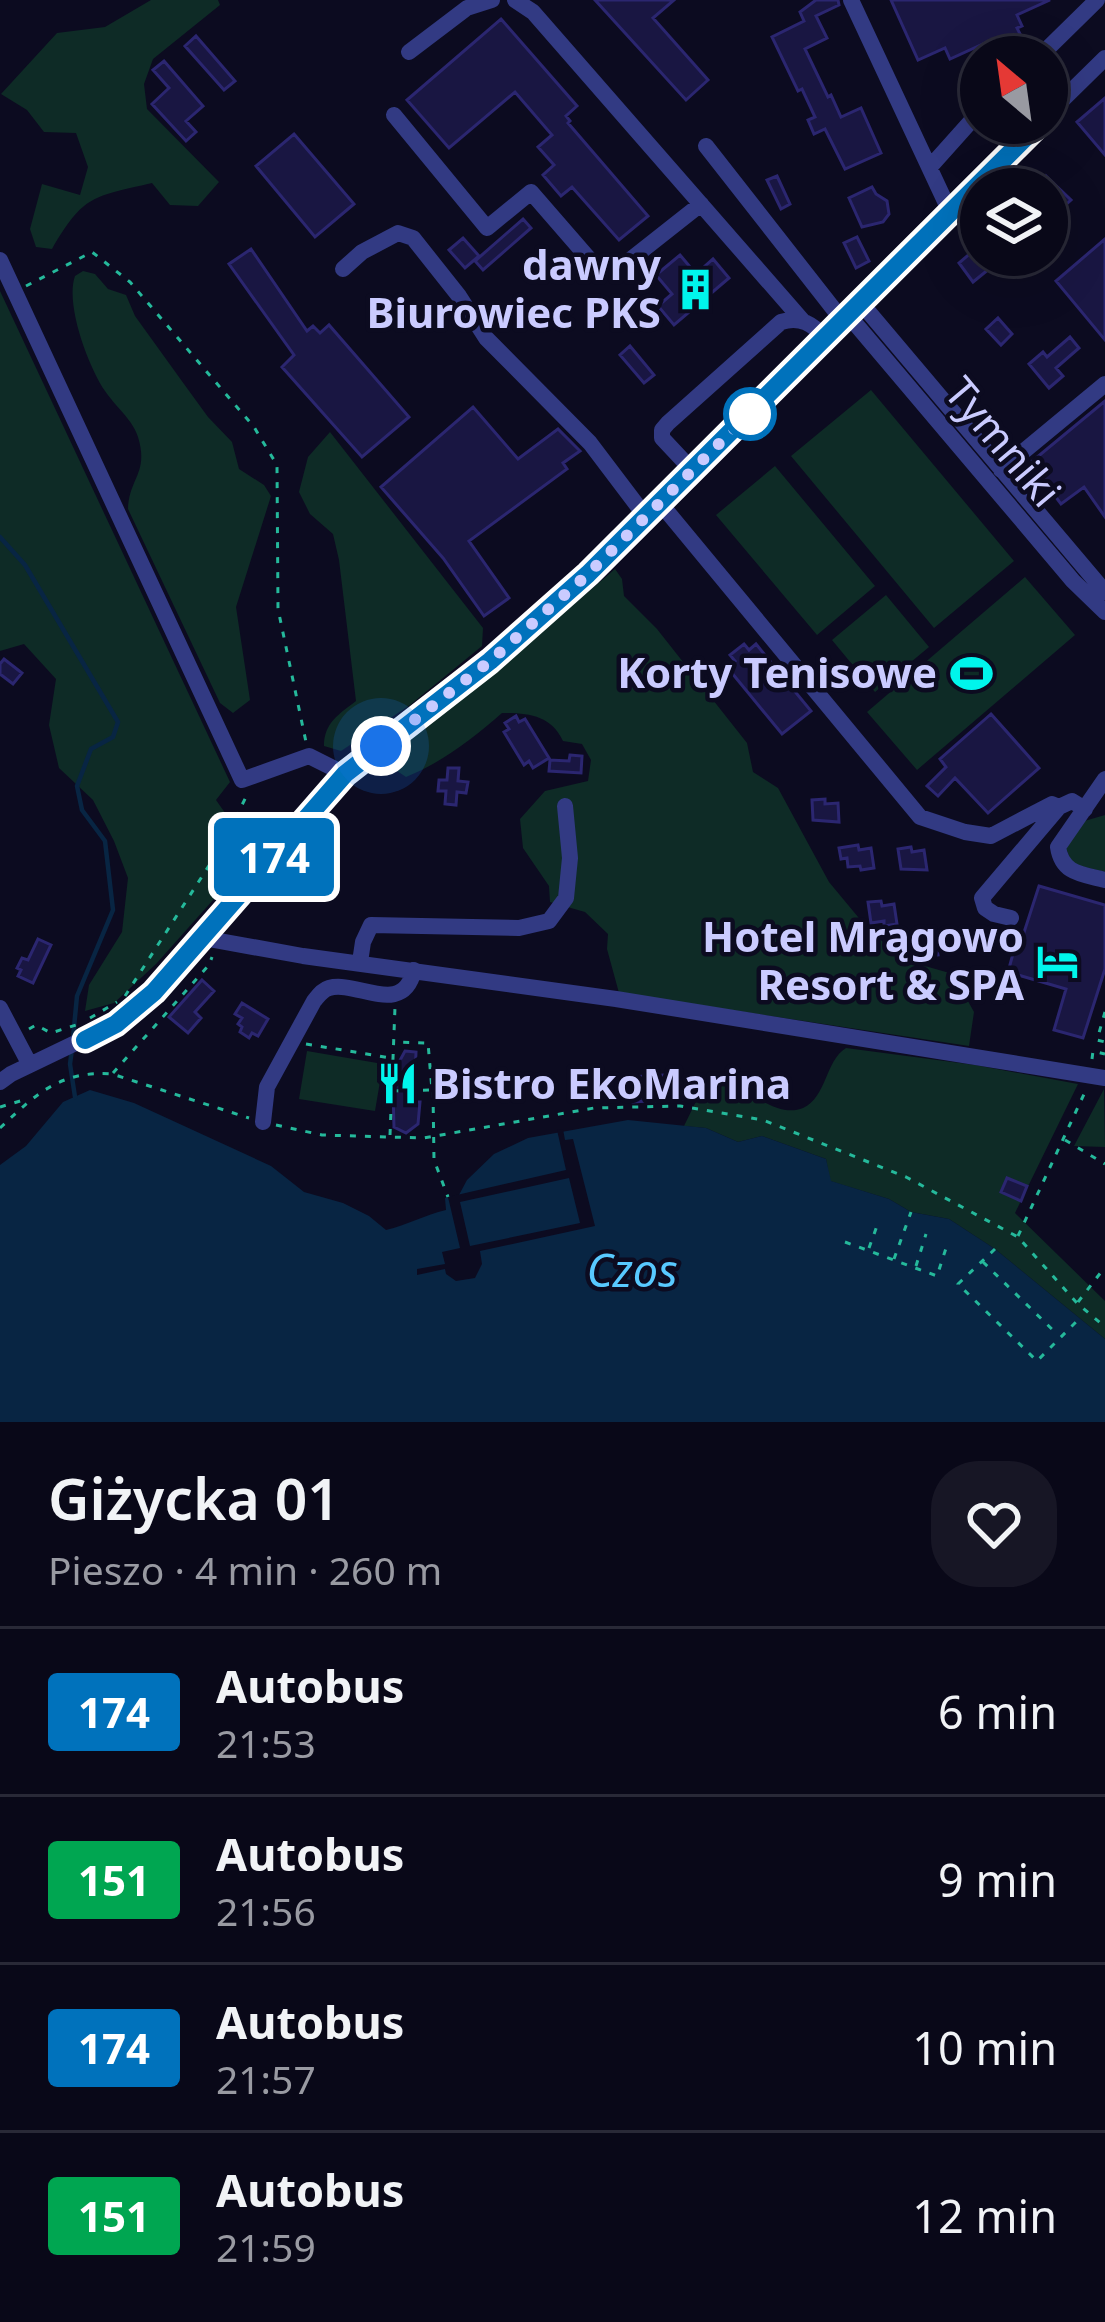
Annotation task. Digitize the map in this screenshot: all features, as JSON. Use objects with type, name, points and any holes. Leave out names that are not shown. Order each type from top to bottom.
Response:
[{"type":"street","points":[[410,52],[467,8],[492,0]]},
{"type":"street","points":[[515,0],[533,12],[802,320],[826,338]]},
{"type":"street","points":[[851,0],[951,214]]},
{"type":"street","points":[[1060,36],[1097,0]]},
{"type":"street","points":[[1068,95],[1105,58]]},
{"type":"street","points":[[394,115],[487,228],[531,192],[596,268],[630,260],[700,204]]},
{"type":"street","points":[[930,167],[960,133]]},
{"type":"street","points":[[0,1082],[116,1024],[209,944],[345,774],[490,661],[588,574],[1019,144]]},
{"type":"street","points":[[706,146],[851,313]]},
{"type":"street","points":[[343,269],[362,252],[398,233],[413,238],[487,338],[590,443],[646,517]]},
{"type":"street","points":[[0,260],[242,780],[309,756],[345,774]]},
{"type":"street","name":"Tymniki","points":[[851,313],[1001,470],[1105,592]]},
{"type":"street","name":"Tymniki","points":[[851,313],[1073,581],[1105,612]]},
{"type":"street","points":[[692,470],[662,438],[662,430],[781,322],[802,320]]},
{"type":"street","points":[[1001,470],[1105,384]]},
{"type":"street","points":[[660,503],[920,818],[991,836],[1052,804],[1059,807]]},
{"type":"street","points":[[1105,779],[1058,847],[1071,872],[1105,880]]},
{"type":"street","points":[[1011,918],[985,908],[982,898],[1059,807],[1072,801],[1083,810],[1105,809]]},
{"type":"street","points":[[360,962],[371,925],[519,928],[549,921],[566,898],[570,858],[565,806]]},
{"type":"street","points":[[209,944],[677,1009],[1105,1078]]},
{"type":"street","points":[[263,1122],[267,1087],[314,1000],[332,987],[387,995],[401,992],[414,970]]},
{"type":"street","points":[[0,1008],[30,1065]]},
{"type":"path","points":[[15,292],[92,252],[130,282],[254,427],[277,465],[278,609],[309,756]]},
{"type":"path","points":[[16,1036],[36,1025],[52,1033],[81,1024],[124,998],[221,847],[246,797],[242,780]]},
{"type":"path","points":[[0,1128],[56,1081],[112,1074],[209,965],[209,944]]},
{"type":"path","points":[[390,1138],[395,993]]},
{"type":"path","points":[[1105,1012],[1097,1040],[1105,1042]]},
{"type":"path","points":[[292,1041],[393,1058]]},
{"type":"path","points":[[394,1042],[428,1043],[434,1160],[448,1197]]},
{"type":"path","points":[[1092,1060],[1094,1051],[1105,1054]]},
{"type":"path","points":[[391,1090],[432,1090]]},
{"type":"path","points":[[1018,1237],[1084,1097]]},
{"type":"path","points":[[0,1107],[32,1098]]},
{"type":"path","points":[[434,1137],[594,1108],[680,1106],[763,1120],[906,1177],[1018,1237],[1077,1304],[1105,1327]]},
{"type":"path","points":[[1063,1139],[1105,1164]]},
{"type":"path","points":[[894,1259],[911,1211]]},
{"type":"path","points":[[868,1250],[878,1223]]},
{"type":"path","points":[[915,1267],[926,1234]]},
{"type":"path","points":[[844,1242],[937,1276],[948,1242]]},
{"type":"path","points":[[995,1249],[958,1284],[1037,1361],[1080,1318]]},
{"type":"path","points":[[982,1261],[1060,1338]]},
{"type":"path","points":[[1077,1304],[1105,1267]]},
{"type":"green space","points":[[151,0],[218,0],[220,5],[153,59],[144,84],[147,109],[219,182],[198,206],[170,205],[152,183],[103,196],[73,217],[52,249],[36,247],[30,229],[42,184],[80,195],[88,167],[76,133],[44,132],[27,110],[1,94],[57,33],[105,27]]},
{"type":"green space","points":[[83,271],[126,295],[135,316],[184,384],[232,442],[239,469],[264,485],[271,496],[236,607],[250,700],[233,713],[220,703],[128,509],[141,449],[132,425],[98,380],[85,351],[73,302],[75,276]]},
{"type":"green space","points":[[0,291],[230,782],[216,800],[254,854],[156,964],[114,1003],[85,1011],[89,985],[122,932],[128,878],[93,800],[59,768],[49,725],[56,679],[24,644],[0,651]]},
{"type":"green space","points":[[871,390],[1014,561],[934,628],[791,456]]},
{"type":"green space","points":[[330,432],[483,628],[482,646],[410,705],[341,751],[324,746],[330,725],[356,701],[339,560],[333,534],[310,514],[299,492],[308,457]]},
{"type":"green space","points":[[775,466],[875,586],[817,635],[716,515]]},
{"type":"green space","points":[[615,569],[624,596],[657,629],[747,743],[753,772],[778,788],[829,882],[868,929],[904,960],[953,974],[974,1012],[969,1046],[619,993],[607,949],[608,934],[585,912],[550,902],[549,886],[523,848],[520,819],[545,791],[588,781],[591,760],[582,744],[563,741],[545,721],[502,713],[457,749],[406,777],[381,760]]},
{"type":"green space","name":"Korty Tenisowe","points":[[1025,577],[1075,635],[917,770],[867,712]]},
{"type":"green space","points":[[886,595],[929,647],[875,692],[832,640]]},
{"type":"green space","points":[[1105,815],[1105,872],[1072,864],[1066,848],[1081,822]]},
{"type":"green space","points":[[846,1048],[1078,1084],[1015,1213],[1105,1301],[1105,1339],[995,1249],[949,1219],[911,1212],[889,1199],[830,1181],[826,1159],[762,1136],[738,1142],[706,1128],[684,1126],[705,1083],[730,1086],[780,1109],[803,1108],[817,1096]]},
{"type":"green space","points":[[307,1051],[383,1064],[375,1111],[299,1099]]},
{"type":"green space","points":[[1104,1089],[1105,1147],[1074,1146]]},
{"type":"water","name":"Czos","points":[[90,1090],[134,1103],[271,1166],[304,1192],[343,1203],[386,1230],[446,1210],[445,1198],[459,1195],[467,1180],[494,1154],[528,1138],[628,1120],[706,1128],[738,1142],[762,1136],[826,1159],[831,1181],[889,1199],[911,1212],[949,1219],[995,1249],[1105,1339],[1105,1422],[0,1422],[0,1165],[26,1146],[63,1102]]},
{"type":"pier","points":[[563,1129],[565,1140],[573,1139],[595,1226],[480,1251],[482,1264],[475,1278],[456,1281],[445,1269],[417,1275],[417,1269],[445,1264],[442,1252],[460,1248],[448,1197],[566,1170],[557,1130]],"holes":[[[569,1178],[580,1223],[470,1246],[460,1202]]]},
{"type":"building","points":[[595,0],[674,0],[653,18],[708,80],[686,100]]},
{"type":"building","points":[[816,0],[838,0],[839,5],[816,16],[827,38],[805,49],[841,117],[861,108],[881,153],[845,169],[825,129],[814,134],[808,120],[815,117],[772,37],[804,21],[800,12]]},
{"type":"building","points":[[891,0],[1050,0],[1017,15],[1021,36],[960,36],[960,54],[950,59],[945,48],[918,60]]},
{"type":"building","points":[[501,19],[577,106],[566,116],[568,123],[648,216],[619,240],[572,187],[561,196],[543,175],[554,165],[538,147],[552,135],[515,92],[449,148],[407,100]]},
{"type":"building","points":[[196,36],[235,81],[224,90],[185,46]]},
{"type":"building","points":[[164,61],[203,106],[186,121],[196,132],[186,141],[152,104],[169,88],[153,70]]},
{"type":"building","points":[[1105,98],[1105,155],[1077,122]]},
{"type":"building","points":[[294,134],[354,204],[315,237],[256,166]]},
{"type":"building","points":[[777,176],[790,204],[781,209],[767,180]]},
{"type":"building","points":[[872,187],[887,201],[889,214],[883,222],[862,227],[849,198]]},
{"type":"building","points":[[523,219],[531,228],[483,270],[475,261]]},
{"type":"building","points":[[857,237],[869,261],[856,268],[844,243]]},
{"type":"building","points":[[463,238],[479,256],[465,268],[449,250]]},
{"type":"building","points":[[1105,239],[1105,340],[1056,281],[1068,276],[1068,271]]},
{"type":"building","points":[[251,249],[307,331],[313,326],[320,333],[329,325],[409,417],[362,457],[282,367],[294,355],[229,264]]},
{"type":"building","name":"dawny Biurowiec PKS","points":[[680,255],[696,274],[713,259],[729,278],[674,325],[658,306],[672,294],[656,275]]},
{"type":"building","points":[[998,318],[1012,334],[1001,345],[986,329]]},
{"type":"building","points":[[1070,337],[1079,348],[1056,368],[1063,376],[1049,388],[1029,364],[1043,352],[1047,357]]},
{"type":"building","points":[[630,346],[654,375],[644,383],[620,355]]},
{"type":"building","points":[[1105,401],[1105,517],[1084,487],[1061,504],[1030,463]]},
{"type":"building","points":[[473,407],[518,459],[558,429],[580,451],[563,463],[567,469],[469,541],[509,598],[484,616],[443,558],[381,487]]},
{"type":"building","points":[[744,644],[749,650],[756,644],[811,711],[782,734],[727,667],[735,661],[730,655]]},
{"type":"building","points":[[4,659],[22,673],[13,684],[0,674]]},
{"type":"building","points":[[991,714],[1039,768],[988,813],[955,778],[938,796],[927,786],[946,767],[940,759]]},
{"type":"building","points":[[516,716],[519,722],[525,719],[549,758],[533,768],[529,761],[524,765],[504,732],[509,729],[505,723]]},
{"type":"building","points":[[570,755],[582,756],[581,773],[549,771],[550,760],[569,761]]},
{"type":"building","points":[[448,768],[459,768],[458,781],[468,782],[466,793],[457,792],[456,805],[445,804],[446,791],[438,791],[439,780],[447,780]]},
{"type":"building","points":[[825,799],[825,804],[838,803],[839,822],[813,820],[812,800]]},
{"type":"building","points":[[858,845],[859,850],[871,848],[874,868],[848,867],[847,858],[841,859],[839,848]]},
{"type":"building","points":[[911,847],[912,852],[924,850],[927,870],[901,869],[898,849]]},
{"type":"building","name":"Hotel Mrągowo Resort & SPA","points":[[1039,886],[1105,905],[1105,969],[1083,1038],[1054,1030],[1066,989],[1008,972]]},
{"type":"building","points":[[881,901],[882,906],[894,904],[897,924],[871,923],[868,902]]},
{"type":"building","points":[[922,932],[923,936],[935,935],[938,955],[913,953],[910,933]]},
{"type":"building","points":[[38,939],[51,945],[33,983],[18,976],[21,970],[17,968],[22,958],[28,960]]},
{"type":"building","points":[[202,980],[214,991],[195,1012],[201,1018],[188,1033],[169,1017]]},
{"type":"building","points":[[242,1003],[268,1019],[258,1036],[252,1033],[249,1038],[240,1032],[242,1018],[235,1014]]},
{"type":"building","points":[[405,1051],[416,1052],[414,1102],[420,1102],[418,1124],[406,1133],[394,1127],[393,1091],[384,1090]]},
{"type":"building","points":[[680,1074],[682,1099],[633,1102],[631,1077]]},
{"type":"building","points":[[1007,1178],[1027,1186],[1021,1201],[1001,1192]]},
{"type":"waterway","points":[[0,537],[25,565],[118,722],[113,737],[91,749],[77,786],[82,810],[105,841],[113,910],[77,996],[73,1038]]},
{"type":"waterway","points":[[72,1049],[75,1097]]},
{"type":"bus line","name":"174","points":[[85,1040],[116,1024],[154,992],[345,774],[490,661],[588,574],[1019,144]]},
{"type":"place","name":"dawny Biurowiec PKS","points":[[695,289]]},
{"type":"place","name":"Korty Tenisowe","points":[[971,673]]},
{"type":"place","name":"Hotel Mrągowo Resort & SPA","points":[[1058,961]]},
{"type":"place","name":"Bistro EkoMarina","points":[[398,1084]]},
{"type":"route","points":[[381,746],[490,661],[588,574],[758,405],[750,414]]}]
